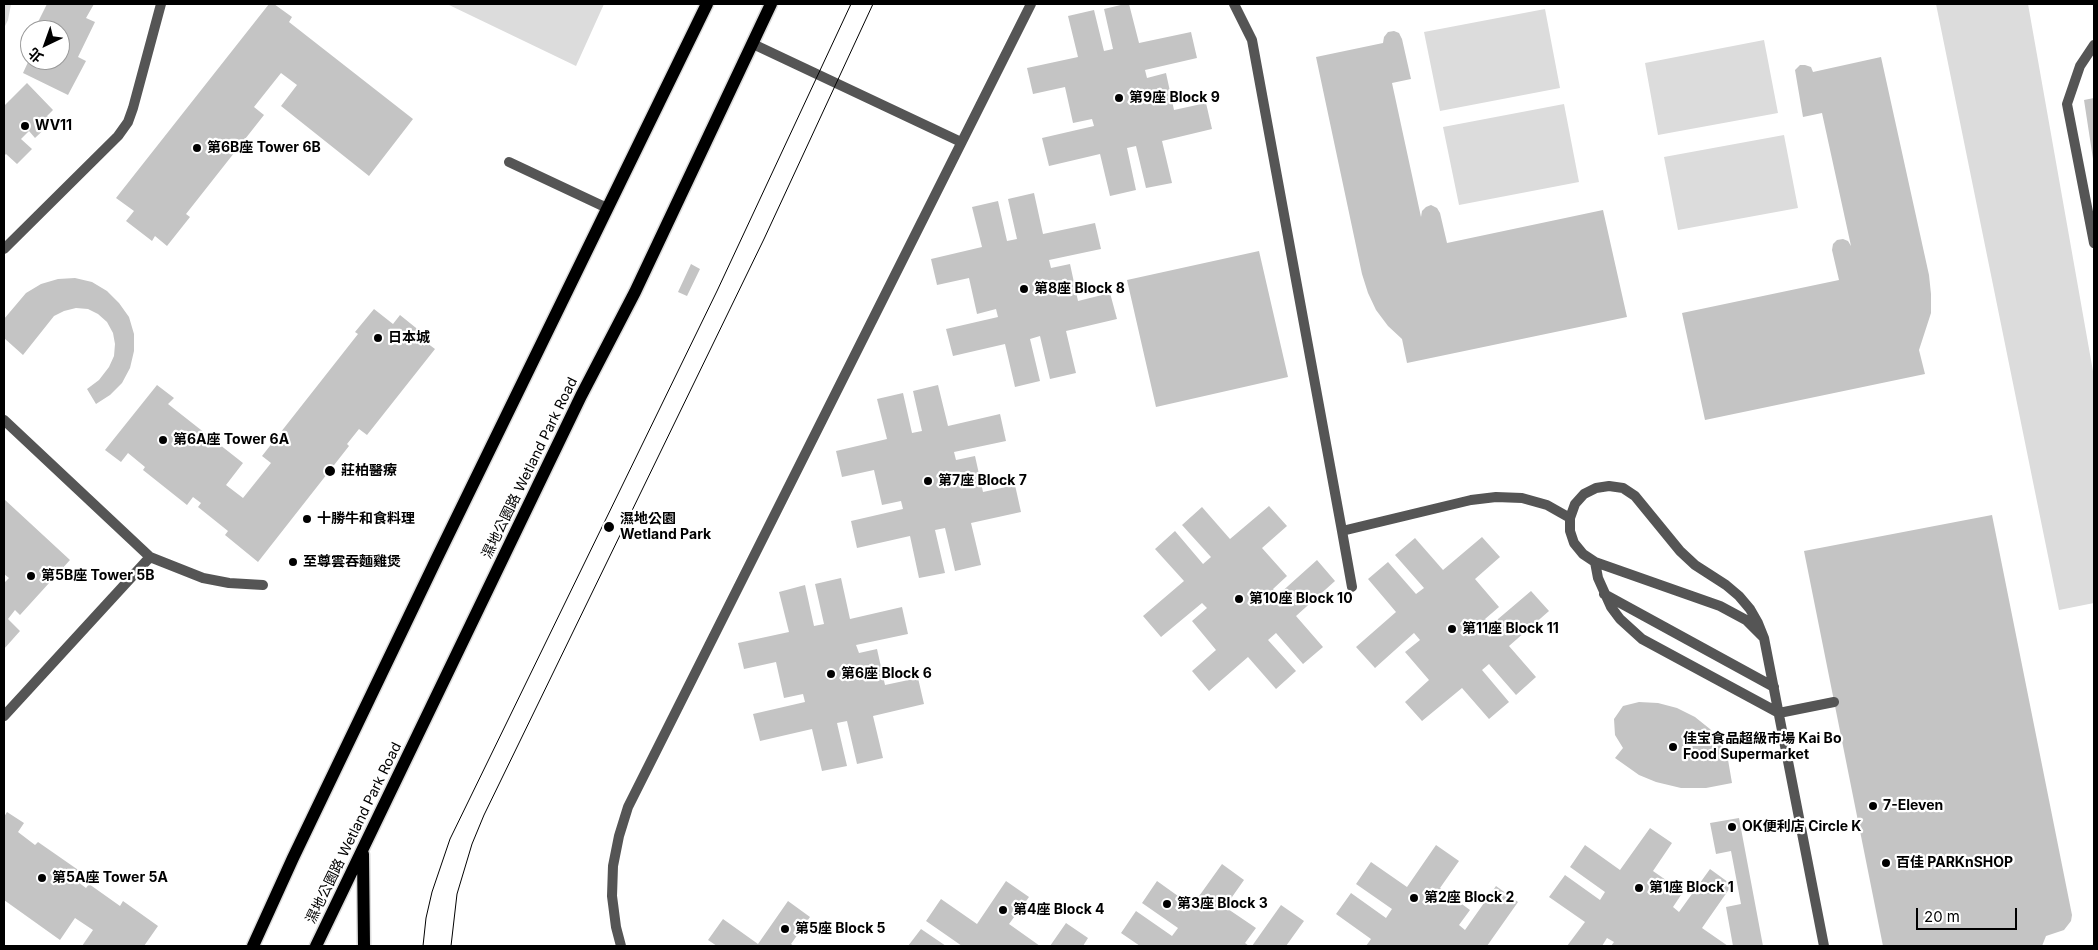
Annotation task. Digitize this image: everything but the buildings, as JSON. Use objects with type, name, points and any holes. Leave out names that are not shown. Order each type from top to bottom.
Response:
[{"type":"main road","points":[[253,946],[297,849],[706,4]]},
{"type":"main road","name":"濕地公園路 Wetland Park Road","points":[[316,946],[363,852],[581,396],[635,292],[771,4]]},
{"type":"main road","points":[[363,852],[364,946]]},
{"type":"lane","points":[[4,250],[118,136],[128,122],[134,108],[161,4]]},
{"type":"lane","points":[[621,946],[616,927],[612,896],[619,836],[628,807],[1031,4]]},
{"type":"lane","points":[[1234,4],[1252,40],[1352,587]]},
{"type":"lane","points":[[753,44],[961,142]]},
{"type":"lane","points":[[2094,45],[2080,66],[2066,104],[2094,243]]},
{"type":"lane","points":[[509,162],[607,208]]},
{"type":"lane","points":[[4,420],[150,556],[203,578],[229,583],[262,585]]},
{"type":"lane","points":[[1764,638],[1746,620],[1720,606],[1595,562],[1583,554],[1574,543],[1570,531],[1570,518],[1575,504],[1584,494],[1596,488],[1610,486],[1623,488],[1635,496],[1680,551],[1695,565],[1726,585],[1750,608],[1764,638],[1824,946]]},
{"type":"lane","points":[[1342,531],[1471,500],[1496,496],[1522,498],[1547,505],[1570,518]]},
{"type":"lane","points":[[4,716],[150,556]]},
{"type":"lane","points":[[1595,562],[1604,594],[1620,619],[1642,639],[1779,713],[1834,702]]},
{"type":"lane","points":[[1604,594],[1774,687]]},
{"type":"shaded area","points":[[4,4],[11,4],[8,20],[4,28]]},
{"type":"shaded area","points":[[447,4],[604,4],[576,66]]},
{"type":"shaded area","points":[[1936,4],[2028,4],[2094,377],[2094,603],[2059,610]]},
{"type":"shaded area","points":[[1545,9],[1560,88],[1440,111],[1424,32]]},
{"type":"shaded area","points":[[1764,40],[1778,113],[1658,135],[1645,63]]},
{"type":"shaded area","points":[[1564,104],[1579,182],[1459,205],[1443,127]]},
{"type":"shaded area","points":[[1784,135],[1798,208],[1678,230],[1664,157]]},
{"type":"tram line","points":[[423,946],[426,918],[432,892],[450,839],[717,291],[851,4]]},
{"type":"tram line","points":[[451,946],[457,894],[472,844],[484,815],[764,239],[873,4]]},
{"type":"place","name":"第9座 Block 9","points":[[1119,98]]},
{"type":"place","name":"WV11","points":[[25,126]]},
{"type":"place","name":"第6B座 Tower 6B","points":[[197,148]]},
{"type":"place","name":"第8座 Block 8","points":[[1024,289]]},
{"type":"place","name":"日本城","points":[[378,338]]},
{"type":"place","name":"第6A座 Tower 6A","points":[[163,440]]},
{"type":"place","name":"莊柏醫療","points":[[330,471]]},
{"type":"place","name":"第7座 Block 7","points":[[928,481]]},
{"type":"place","name":"十勝牛和食料理","points":[[307,519]]},
{"type":"place","name":"濕地公園 Wetland Park","points":[[609,527]]},
{"type":"place","name":"至尊雲吞麵雞煲","points":[[293,562]]},
{"type":"place","name":"第5B座 Tower 5B","points":[[31,576]]},
{"type":"place","name":"第10座 Block 10","points":[[1239,599]]},
{"type":"place","name":"第11座 Block 11","points":[[1452,629]]},
{"type":"place","name":"第6座 Block 6","points":[[831,674]]},
{"type":"place","name":"佳宝食品超級市場 Kai Bo Food Supermarket","points":[[1673,747]]},
{"type":"place","name":"7-Eleven","points":[[1873,806]]},
{"type":"place","name":"OK便利店 Circle K","points":[[1732,827]]},
{"type":"place","name":"百佳 PARKnSHOP","points":[[1886,863]]},
{"type":"place","name":"第5A座 Tower 5A","points":[[42,878]]},
{"type":"place","name":"第1座 Block 1","points":[[1639,888]]},
{"type":"place","name":"第2座 Block 2","points":[[1414,898]]},
{"type":"place","name":"第3座 Block 3","points":[[1167,904]]},
{"type":"place","name":"第4座 Block 4","points":[[1003,910]]},
{"type":"place","name":"第5座 Block 5","points":[[785,929]]}]
